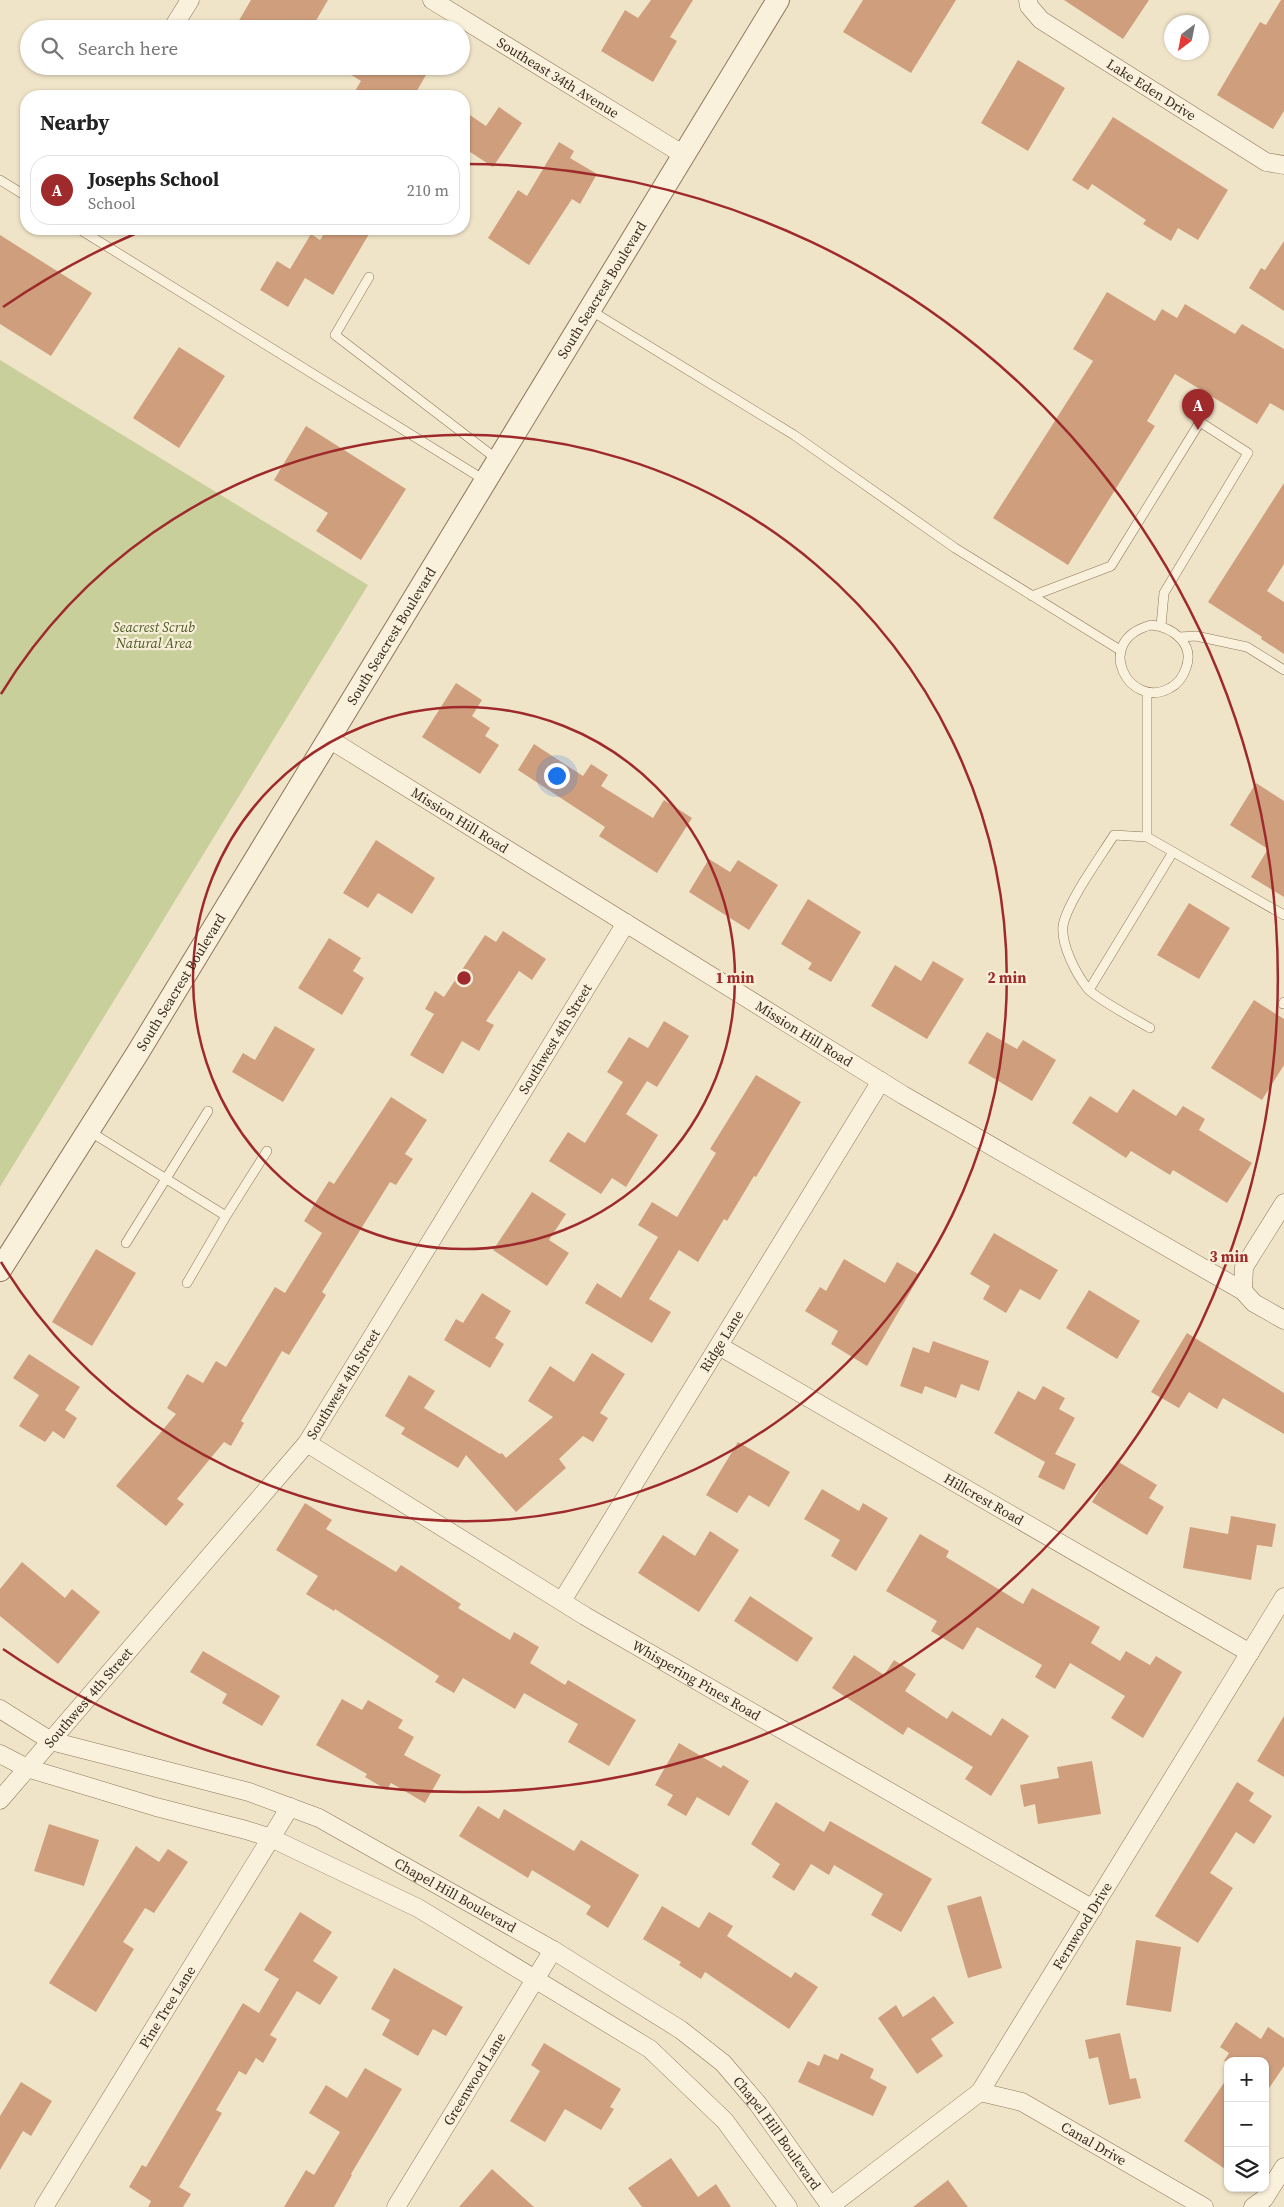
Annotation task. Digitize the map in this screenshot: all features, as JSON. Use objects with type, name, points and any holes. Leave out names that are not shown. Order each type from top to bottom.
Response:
[{"type":"street","points":[[178,20],[190,0]]},
{"type":"street","name":"Southeast 34th Avenue","points":[[432,0],[465,20]]},
{"type":"street","name":"South Seacrest Boulevard","points":[[0,1270],[89,1130],[329,739],[778,0]]},
{"type":"street","name":"Lake Eden Drive","points":[[1028,0],[1029,6],[1041,20],[1266,162],[1284,165]]},
{"type":"street","name":"Southeast 34th Avenue","points":[[470,23],[684,155]]},
{"type":"street","name":"Mission Hill Road","points":[[329,739],[881,1081],[1243,1291],[1254,1303],[1284,1320]]},
{"type":"street","name":"Southwest 4th Street","points":[[0,1800],[307,1443],[626,923]]},
{"type":"street","name":"Ridge Lane","points":[[562,1601],[881,1081]]},
{"type":"street","points":[[1243,1291],[1244,1267],[1284,1202]]},
{"type":"street","name":"Hillcrest Road","points":[[718,1346],[1250,1653]]},
{"type":"street","name":"Whispering Pines Road","points":[[307,1443],[562,1601],[1093,1908]]},
{"type":"street","name":"Fernwood Drive","points":[[830,2207],[980,2092],[1284,1597]]},
{"type":"street","name":"Chapel Hill Boulevard","points":[[0,1709],[51,1741],[250,1792],[320,1818],[553,1950],[681,2030],[723,2062],[758,2104],[830,2207]]},
{"type":"street","points":[[0,1754],[27,1768],[156,1807],[271,1838],[418,1908],[650,2049],[724,2122],[788,2207]]},
{"type":"street","name":"Pine Tree Lane","points":[[44,2207],[290,1807]]},
{"type":"street","name":"Greenwood Lane","points":[[396,2207],[553,1950]]},
{"type":"street","name":"Canal Drive","points":[[980,2092],[1022,2102],[1204,2207]]},
{"type":"street","points":[[1253,2207],[1264,2199],[1284,2167]]},
{"type":"lane","points":[[0,180],[20,192]]},
{"type":"lane","points":[[89,235],[486,481]]},
{"type":"lane","points":[[369,278],[335,335],[498,460]]},
{"type":"lane","points":[[589,310],[794,435],[955,548],[1120,650]]},
{"type":"lane","points":[[1032,596],[1111,566],[1200,422],[1248,453],[1164,593],[1162,626]]},
{"type":"lane","points":[[1151,625],[1162,626],[1180,637],[1188,656],[1187,666],[1177,684],[1167,690],[1146,692],[1137,688],[1129,681],[1123,672],[1120,650],[1131,633],[1151,625]]},
{"type":"lane","points":[[1180,637],[1196,636],[1247,647],[1284,670]]},
{"type":"lane","points":[[1146,692],[1147,837]]},
{"type":"lane","points":[[1150,1028],[1089,990],[1070,958],[1064,943],[1063,926],[1068,910],[1114,835],[1147,837],[1284,915]]},
{"type":"lane","points":[[1089,990],[1173,852]]},
{"type":"lane","points":[[126,1243],[208,1111]]},
{"type":"lane","points":[[89,1130],[226,1216]]},
{"type":"lane","points":[[188,1283],[226,1216],[267,1151]]},
{"type":"green space","name":"Seacrest Scrub Natural Area","points":[[0,360],[368,585],[0,1187]]},
{"type":"building","points":[[251,0],[328,0],[316,20],[239,20]]},
{"type":"building","points":[[651,0],[693,0],[670,37],[677,41],[653,82],[601,51],[625,10],[638,18]]},
{"type":"building","points":[[863,0],[956,0],[911,73],[843,32]]},
{"type":"building","points":[[1064,0],[1149,0],[1123,39]]},
{"type":"building","points":[[1281,0],[1284,0],[1284,111],[1273,129],[1217,95],[1260,22],[1266,25]]},
{"type":"building","points":[[1018,60],[1065,88],[1028,151],[981,123]]},
{"type":"building","points":[[351,75],[426,75],[417,90],[356,90],[361,81]]},
{"type":"building","points":[[499,107],[522,123],[493,167],[470,152],[470,115],[486,126]]},
{"type":"building","points":[[1113,117],[1228,190],[1198,240],[1178,228],[1171,241],[1143,224],[1146,220],[1092,184],[1088,190],[1072,180]]},
{"type":"building","points":[[559,142],[574,151],[570,158],[597,174],[580,204],[572,199],[529,265],[488,238],[518,190],[527,196]]},
{"type":"building","points":[[0,235],[92,293],[51,356],[0,324]]},
{"type":"building","points":[[310,235],[320,240],[323,235],[368,235],[333,295],[305,278],[288,307],[260,290],[277,261],[290,269]]},
{"type":"building","points":[[1284,241],[1284,311],[1249,288],[1261,268],[1265,270]]},
{"type":"building","points":[[1107,292],[1155,321],[1162,309],[1177,318],[1185,304],[1235,334],[1242,324],[1284,349],[1284,411],[1270,403],[1257,424],[1175,374],[1147,421],[1155,426],[1068,565],[993,518],[1093,361],[1073,349]]},
{"type":"building","points":[[179,347],[225,376],[179,448],[133,418]]},
{"type":"building","points":[[306,426],[406,489],[361,560],[316,531],[328,513],[274,480]]},
{"type":"building","points":[[1284,483],[1284,564],[1267,591],[1284,602],[1284,654],[1261,639],[1262,637],[1208,602]]},
{"type":"building","points":[[456,683],[482,700],[472,716],[490,728],[485,736],[499,745],[480,774],[422,737]]},
{"type":"building","points":[[534,744],[583,776],[591,764],[608,775],[601,786],[653,818],[664,800],[692,818],[657,873],[599,836],[605,827],[518,770]]},
{"type":"building","points":[[1256,783],[1284,801],[1284,897],[1251,877],[1268,849],[1230,825]]},
{"type":"building","points":[[376,840],[435,878],[412,914],[378,893],[368,908],[343,893]]},
{"type":"building","points":[[709,859],[730,872],[738,860],[778,885],[749,930],[689,892]]},
{"type":"building","points":[[808,899],[861,932],[831,982],[808,969],[812,963],[781,944]]},
{"type":"building","points":[[1189,903],[1230,928],[1199,979],[1157,955]]},
{"type":"building","points":[[503,931],[546,959],[532,980],[519,971],[486,1021],[494,1025],[479,1051],[462,1041],[443,1074],[410,1055],[434,1014],[425,1009],[435,991],[444,997],[485,935],[496,942]]},
{"type":"building","points":[[329,938],[361,958],[353,971],[364,978],[342,1015],[298,988]]},
{"type":"building","points":[[933,961],[964,979],[927,1039],[871,1006],[895,965],[921,981]]},
{"type":"building","points":[[1254,1000],[1284,1019],[1284,1065],[1262,1100],[1211,1068]]},
{"type":"building","points":[[664,1021],[689,1036],[657,1087],[647,1081],[626,1114],[658,1135],[626,1187],[612,1178],[601,1194],[549,1161],[568,1132],[585,1143],[623,1082],[607,1072],[629,1037],[648,1048]]},
{"type":"building","points":[[275,1026],[315,1049],[283,1102],[232,1072],[243,1053],[255,1060]]},
{"type":"building","points":[[987,1032],[1017,1049],[1023,1040],[1056,1060],[1032,1101],[968,1063]]},
{"type":"building","points":[[756,1075],[801,1102],[756,1177],[754,1176],[727,1221],[724,1219],[698,1262],[679,1250],[649,1299],[671,1312],[652,1343],[585,1303],[597,1283],[621,1298],[658,1237],[638,1225],[652,1202],[677,1217],[716,1153],[710,1149]]},
{"type":"building","points":[[1133,1089],[1176,1116],[1183,1106],[1205,1119],[1199,1130],[1252,1163],[1227,1203],[1173,1170],[1170,1175],[1131,1151],[1126,1158],[1072,1123],[1090,1096],[1117,1113]]},
{"type":"building","points":[[391,1097],[427,1120],[405,1154],[413,1159],[396,1185],[390,1182],[322,1292],[326,1295],[289,1355],[282,1351],[241,1421],[244,1423],[231,1446],[224,1442],[177,1499],[184,1504],[166,1526],[116,1486],[176,1414],[167,1408],[187,1374],[203,1383],[216,1361],[226,1367],[275,1287],[285,1293],[322,1233],[304,1221],[329,1181],[334,1184]]},
{"type":"building","points":[[532,1192],[566,1214],[549,1240],[569,1253],[547,1286],[493,1250]]},
{"type":"building","points":[[994,1233],[1058,1270],[1040,1300],[1020,1289],[1006,1313],[983,1299],[990,1286],[970,1274]]},
{"type":"building","points":[[96,1249],[136,1273],[92,1346],[52,1322]]},
{"type":"building","points":[[844,1259],[885,1283],[897,1262],[920,1275],[867,1366],[831,1344],[838,1331],[805,1311],[820,1287],[826,1291]]},
{"type":"building","points":[[1089,1290],[1140,1321],[1117,1359],[1066,1328]]},
{"type":"building","points":[[482,1293],[511,1311],[495,1338],[504,1344],[490,1368],[444,1340],[456,1319],[463,1323]]},
{"type":"building","points":[[1187,1333],[1284,1393],[1284,1434],[1223,1398],[1217,1409],[1189,1392],[1179,1408],[1151,1392]]},
{"type":"building","points":[[933,1341],[989,1361],[979,1391],[961,1384],[956,1398],[925,1386],[922,1394],[900,1386],[913,1347],[929,1353]]},
{"type":"building","points":[[592,1353],[625,1374],[600,1413],[608,1418],[593,1442],[583,1436],[559,1459],[566,1468],[516,1512],[466,1455],[458,1468],[401,1434],[405,1428],[385,1416],[409,1375],[435,1391],[424,1408],[500,1454],[502,1453],[506,1458],[553,1417],[528,1401],[550,1366],[574,1382]]},
{"type":"building","points":[[29,1354],[80,1387],[65,1410],[77,1418],[64,1439],[53,1431],[45,1442],[19,1426],[39,1395],[13,1378]]},
{"type":"building","points":[[1043,1386],[1065,1398],[1059,1409],[1075,1418],[1055,1454],[1076,1464],[1064,1490],[1038,1477],[1045,1462],[994,1433],[1018,1391],[1035,1400]]},
{"type":"building","points":[[738,1442],[790,1472],[769,1507],[749,1495],[737,1513],[706,1495]]},
{"type":"building","points":[[1117,1461],[1157,1485],[1149,1498],[1164,1507],[1147,1535],[1092,1502]]},
{"type":"building","points":[[822,1489],[859,1511],[863,1503],[888,1518],[856,1571],[831,1556],[840,1540],[804,1519]]},
{"type":"building","points":[[305,1503],[332,1520],[326,1529],[396,1572],[401,1565],[461,1604],[458,1608],[510,1640],[514,1632],[539,1647],[530,1663],[565,1685],[568,1680],[636,1720],[609,1766],[568,1742],[578,1724],[524,1693],[515,1709],[463,1678],[454,1693],[435,1682],[439,1676],[335,1609],[334,1611],[306,1594],[318,1576],[276,1550]]},
{"type":"building","points":[[1231,1516],[1276,1524],[1272,1547],[1257,1545],[1251,1580],[1183,1568],[1190,1527],[1228,1534]]},
{"type":"building","points":[[710,1531],[739,1550],[699,1612],[638,1573],[663,1535],[695,1556]]},
{"type":"building","points":[[920,1534],[949,1551],[946,1557],[1023,1604],[1032,1588],[1100,1627],[1091,1643],[1120,1661],[1126,1651],[1150,1665],[1156,1656],[1182,1672],[1143,1738],[1111,1718],[1125,1696],[1070,1663],[1055,1689],[1035,1677],[1042,1665],[977,1627],[963,1650],[931,1631],[937,1621],[886,1591]]},
{"type":"building","points":[[22,1562],[65,1598],[72,1589],[100,1612],[58,1664],[0,1616],[0,1589]]},
{"type":"building","points":[[750,1596],[813,1638],[797,1662],[734,1621]]},
{"type":"building","points":[[203,1651],[280,1696],[262,1726],[222,1703],[227,1694],[190,1672]]},
{"type":"building","points":[[854,1655],[884,1675],[894,1660],[916,1674],[905,1691],[947,1719],[952,1711],[991,1736],[1002,1718],[1029,1736],[991,1796],[965,1779],[973,1767],[908,1727],[903,1735],[832,1688]]},
{"type":"building","points":[[342,1699],[362,1710],[368,1700],[403,1720],[398,1728],[414,1737],[404,1755],[441,1775],[425,1803],[391,1783],[387,1790],[365,1777],[367,1774],[316,1745]]},
{"type":"building","points":[[1284,1716],[1284,1777],[1257,1761]]},
{"type":"building","points":[[679,1743],[721,1768],[723,1765],[749,1781],[729,1816],[697,1797],[686,1816],[667,1805],[673,1795],[655,1785]]},
{"type":"building","points":[[1092,1761],[1101,1814],[1038,1824],[1035,1804],[1024,1807],[1020,1785],[1059,1778],[1057,1767]]},
{"type":"building","points":[[1237,1782],[1254,1793],[1249,1801],[1272,1816],[1254,1844],[1236,1832],[1210,1873],[1233,1888],[1198,1943],[1155,1916]]},
{"type":"building","points":[[776,1802],[824,1832],[830,1821],[932,1879],[901,1932],[871,1915],[883,1894],[834,1865],[829,1875],[811,1864],[794,1891],[772,1877],[780,1864],[751,1844]]},
{"type":"building","points":[[478,1806],[499,1819],[504,1809],[574,1851],[581,1840],[639,1875],[608,1928],[586,1914],[591,1906],[532,1870],[528,1878],[459,1836]]},
{"type":"building","points":[[49,1824],[99,1840],[84,1886],[34,1871]]},
{"type":"building","points":[[136,1846],[159,1862],[168,1849],[188,1862],[154,1913],[145,1908],[123,1942],[134,1949],[96,2012],[49,1983]]},
{"type":"building","points":[[981,1896],[1002,1968],[968,1978],[947,1906]]},
{"type":"building","points":[[662,1906],[699,1928],[709,1912],[733,1926],[727,1936],[791,1978],[795,1972],[818,1987],[789,2029],[705,1972],[701,1979],[679,1965],[681,1962],[643,1939]]},
{"type":"building","points":[[300,1912],[332,1932],[313,1961],[338,1977],[320,2005],[297,1991],[270,2035],[277,2039],[263,2063],[256,2058],[246,2075],[239,2071],[216,2110],[222,2113],[179,2187],[191,2194],[183,2207],[148,2207],[151,2201],[129,2187],[142,2165],[146,2167],[243,2003],[259,2013],[279,1979],[264,1970]]},
{"type":"building","points":[[1136,1940],[1181,1947],[1171,2012],[1126,2005]]},
{"type":"building","points":[[394,1968],[463,2007],[446,2036],[433,2029],[418,2056],[382,2035],[390,2020],[371,2009]]},
{"type":"building","points":[[934,1996],[954,2023],[931,2039],[943,2056],[917,2074],[878,2018],[896,2005],[903,2017]]},
{"type":"building","points":[[1236,2022],[1261,2039],[1268,2027],[1284,2038],[1284,2066],[1269,2088],[1269,2057],[1226,2057],[1229,2053],[1220,2047]]},
{"type":"building","points":[[1120,2033],[1130,2079],[1136,2078],[1141,2098],[1109,2105],[1098,2057],[1089,2059],[1085,2040]]},
{"type":"building","points":[[544,2043],[621,2089],[610,2107],[614,2109],[601,2130],[565,2109],[545,2142],[510,2121],[540,2071],[531,2065]]},
{"type":"building","points":[[841,2053],[874,2069],[870,2078],[887,2087],[873,2116],[798,2082],[808,2061],[819,2066],[824,2054],[838,2060]]},
{"type":"building","points":[[365,2068],[402,2089],[351,2174],[334,2207],[284,2207],[306,2170],[314,2175],[340,2132],[309,2113],[326,2085],[347,2098]]},
{"type":"building","points":[[21,2082],[52,2101],[31,2136],[23,2131],[0,2170],[0,2116]]},
{"type":"building","points":[[1224,2083],[1224,2168],[1184,2141]]},
{"type":"building","points":[[671,2158],[698,2197],[716,2184],[731,2207],[642,2207],[628,2188]]},
{"type":"building","points":[[492,2169],[534,2207],[459,2207]]},
{"type":"building","points":[[948,2180],[968,2207],[913,2207]]},
{"type":"place","name":"Josephs School","points":[[1198,430]]}]
